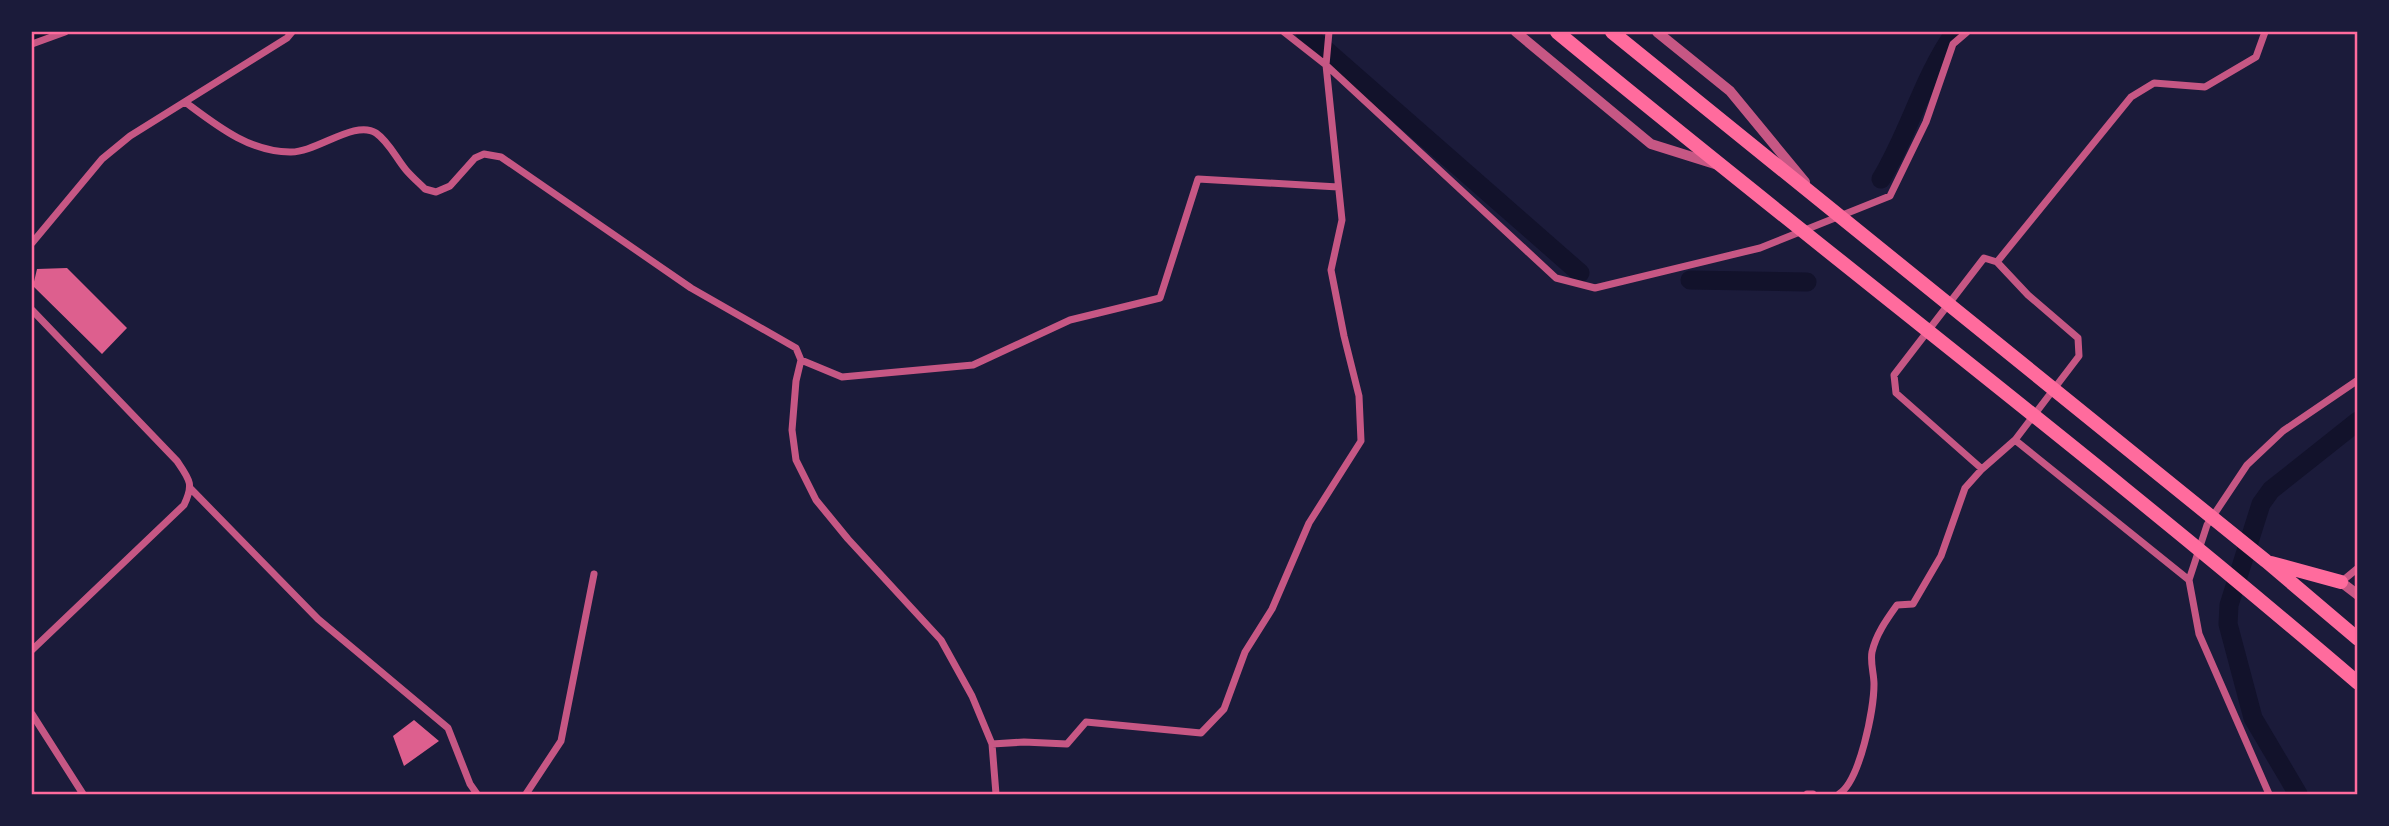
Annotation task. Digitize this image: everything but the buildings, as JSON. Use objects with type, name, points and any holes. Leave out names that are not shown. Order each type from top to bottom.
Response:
[{"type":"highway","points":[[1557,32],[2245,587],[2357,683]]},
{"type":"highway","points":[[1612,32],[2266,561],[2357,639]]},
{"type":"highway","points":[[2266,561],[2341,582]]},
{"type":"street","points":[[32,44],[65,32]]},
{"type":"street","points":[[32,243],[102,159],[130,136],[244,66],[292,32]]},
{"type":"street","points":[[1284,32],[1326,65],[1556,278],[1595,288],[1760,248],[1890,196],[1926,122],[1953,44],[1967,32]]},
{"type":"street","points":[[992,744],[1067,744],[1086,722],[1201,733],[1224,709],[1245,652],[1272,609],[1309,523],[1361,441],[1359,396],[1343,336],[1331,270],[1342,220],[1326,65],[1329,32]]},
{"type":"street","points":[[1516,32],[1651,144],[1720,166]]},
{"type":"street","points":[[1657,32],[1730,92],[1823,203]]},
{"type":"street","points":[[1997,262],[2131,97],[2154,83],[2205,87],[2256,57],[2265,32]]},
{"type":"street","points":[[185,102],[229,134],[269,149],[291,152],[312,149],[334,137],[362,128],[375,132],[425,189],[436,192],[450,186],[475,158],[484,154],[501,157],[691,288],[796,348],[801,360],[796,381],[792,430],[796,460],[816,500],[848,539],[942,640],[972,696],[992,744],[996,794]]},
{"type":"street","points":[[801,360],[842,377],[972,365],[1070,320],[1160,298],[1198,179],[1338,187]]},
{"type":"street","points":[[1839,794],[1851,780],[1869,727],[1874,683],[1872,654],[1883,625],[1897,605],[1913,604],[1923,590],[1941,556],[1965,488],[2015,440],[2079,356],[2078,338],[2028,295],[1997,262],[1984,258],[1894,375],[1896,393],[1982,469]]},
{"type":"street","points":[[32,310],[177,461],[189,477],[191,489],[184,505],[32,650]]},
{"type":"street","points":[[2269,794],[2199,634],[2189,580],[2207,526],[2247,465],[2283,431],[2357,380]]},
{"type":"street","points":[[2015,440],[2189,580]]},
{"type":"street","points":[[191,489],[318,619],[448,728],[470,784],[477,794]]},
{"type":"street","points":[[2357,568],[2341,582],[2357,595]]},
{"type":"street","points":[[526,794],[561,741],[594,574]]},
{"type":"street","points":[[32,714],[83,794]]},
{"type":"street","points":[[1807,794],[1813,794]]},
{"type":"waterway","points":[[32,35],[39,32]]},
{"type":"waterway","points":[[1305,32],[1580,273]]},
{"type":"waterway","points":[[1881,179],[1934,67],[1955,32]]},
{"type":"waterway","points":[[1690,280],[1807,282]]},
{"type":"waterway","points":[[2298,794],[2253,718],[2228,624],[2229,605],[2261,504],[2271,490],[2358,421]]}]
